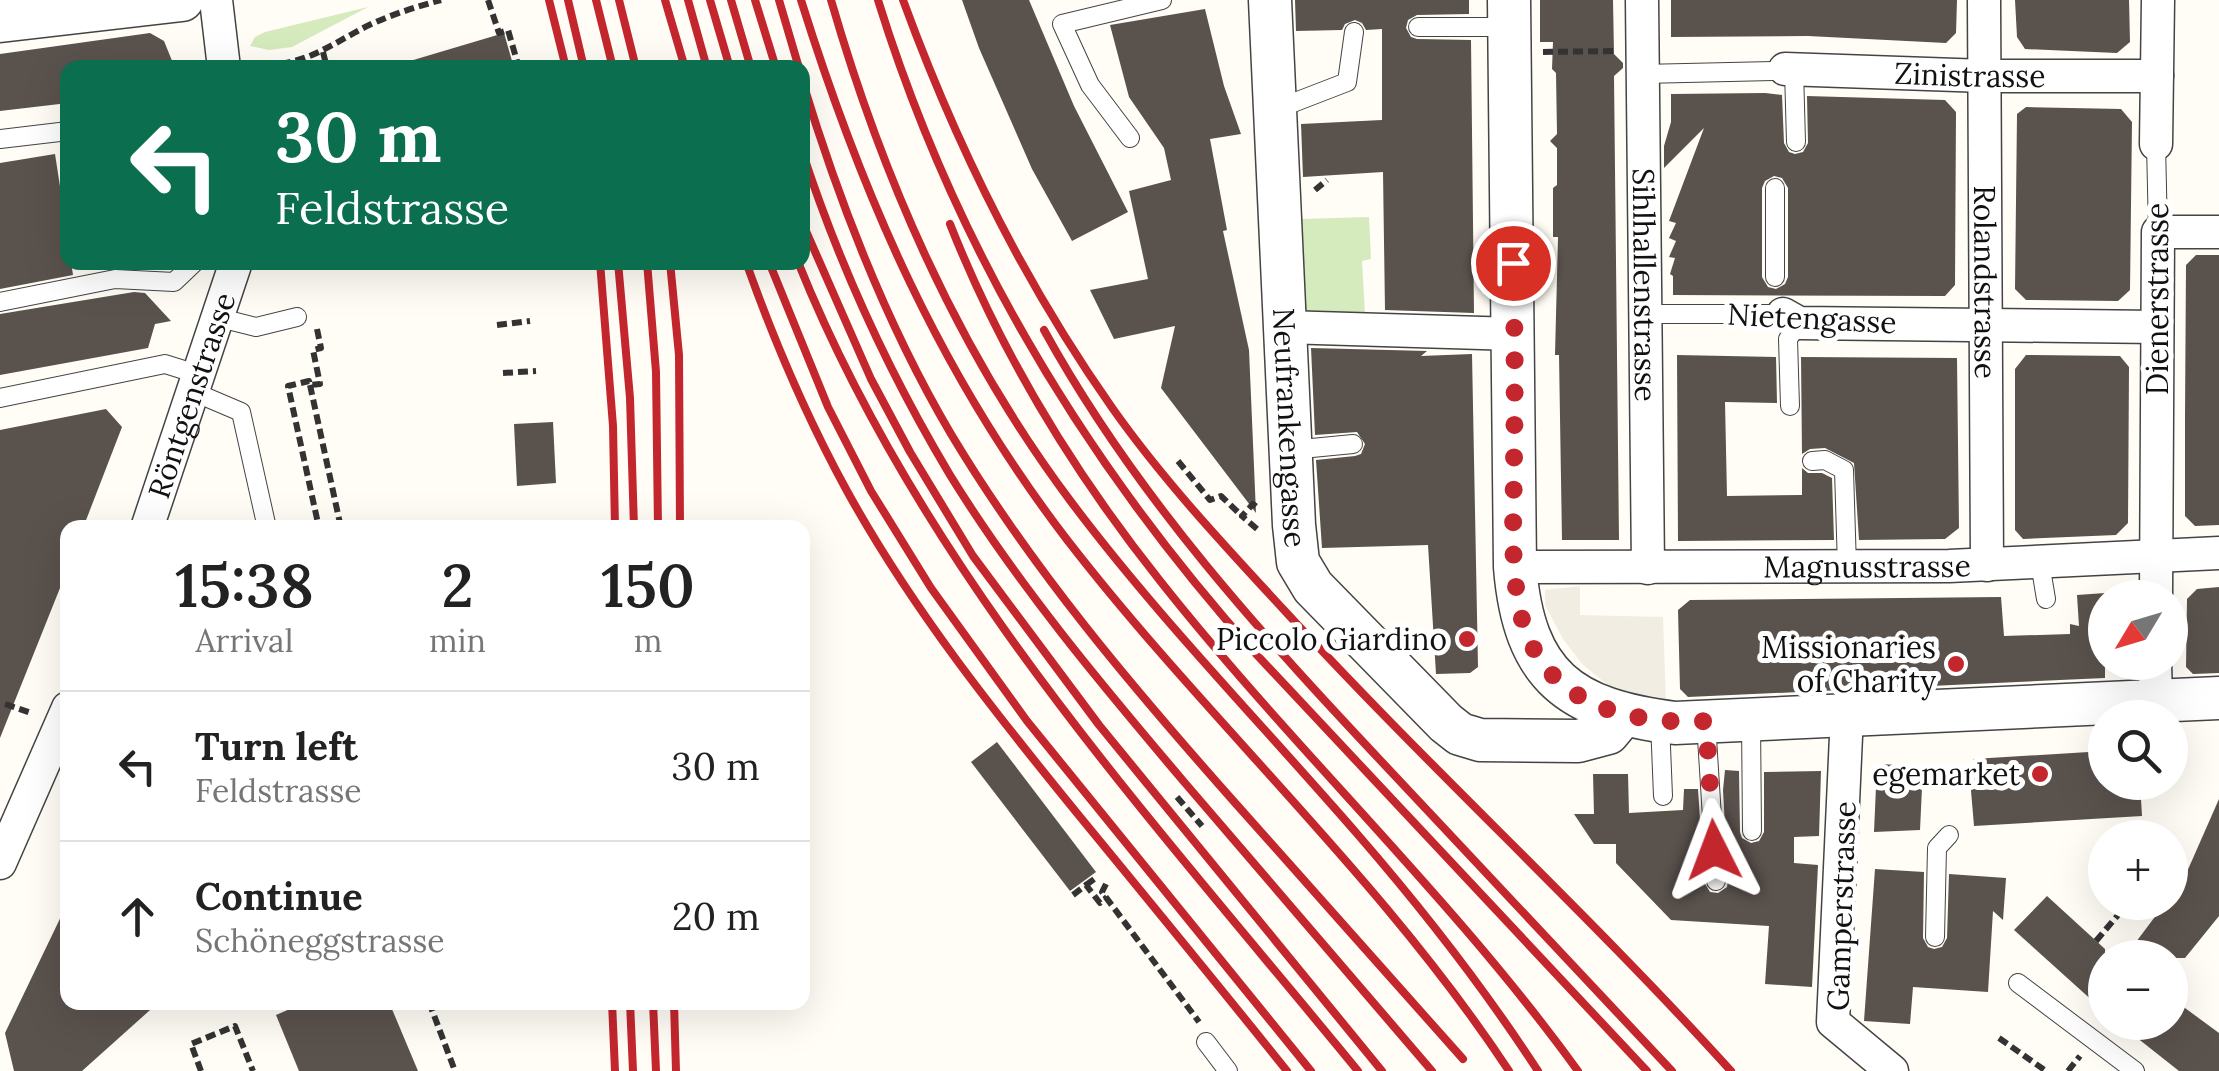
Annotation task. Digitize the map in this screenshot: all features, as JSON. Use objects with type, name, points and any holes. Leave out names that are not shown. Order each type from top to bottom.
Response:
[{"type":"street","points":[[0,21],[182,0]]},
{"type":"street","points":[[216,0],[223,60]]},
{"type":"street","name":"Neufrankengasse","points":[[1270,0],[1295,550],[1300,568],[1314,588],[1455,731],[1488,741],[1586,740],[1642,718]]},
{"type":"street","name":"Sihlhallenstrasse","points":[[1642,0],[1648,568]]},
{"type":"street","name":"Rolandstrasse","points":[[1984,0],[1987,565]]},
{"type":"street","name":"Dienerstrasse","points":[[2156,144],[2158,0]]},
{"type":"street","points":[[1509,13],[1515,567],[1524,626],[1556,678],[1587,703],[1642,718],[1706,721],[1847,714],[2156,682],[2219,698]]},
{"type":"street","name":"Zinistrasse","points":[[1784,70],[2157,76]]},
{"type":"street","points":[[2158,232],[2219,232]]},
{"type":"street","name":"Dienerstrasse","points":[[2156,580],[2158,232]]},
{"type":"street","name":"Röntgenstrasse","points":[[149,520],[234,270]]},
{"type":"street","name":"Nietengasse","points":[[1781,304],[1984,324],[2157,327]]},
{"type":"street","points":[[1284,327],[1515,334]]},
{"type":"street","name":"Magnusstrasse","points":[[1515,567],[1987,565],[2219,553]]},
{"type":"street","name":"Gamperstrasse","points":[[1847,714],[1832,1022],[1892,1071]]},
{"type":"street","points":[[0,863],[60,726]]},
{"type":"lane","points":[[1130,138],[1090,85],[1062,24],[1162,0]]},
{"type":"lane","points":[[1418,27],[1509,13]]},
{"type":"lane","points":[[1274,101],[1290,104],[1347,82],[1354,32]]},
{"type":"lane","points":[[1784,70],[1796,142]]},
{"type":"lane","name":"Zinistrasse","points":[[1642,74],[1784,70]]},
{"type":"lane","points":[[0,140],[60,133]]},
{"type":"lane","name":"Dienerstrasse","points":[[2156,144],[2158,232]]},
{"type":"lane","points":[[1774,188],[1790,406]]},
{"type":"lane","points":[[0,302],[114,271],[174,282],[187,270]]},
{"type":"lane","name":"Nietengasse","points":[[1647,314],[1781,304]]},
{"type":"lane","points":[[220,318],[256,326],[305,315]]},
{"type":"lane","points":[[0,398],[165,364],[240,412],[265,520]]},
{"type":"lane","points":[[1290,450],[1353,444]]},
{"type":"lane","points":[[1812,461],[1825,460],[1844,470],[1847,567]]},
{"type":"lane","points":[[2040,563],[2046,599]]},
{"type":"lane","points":[[1642,718],[1662,796]]},
{"type":"lane","points":[[1750,719],[1752,831]]},
{"type":"lane","points":[[1706,721],[1716,880]]},
{"type":"lane","points":[[1935,937],[1937,848],[1949,835]]},
{"type":"lane","points":[[2018,983],[2135,1071]]},
{"type":"lane","points":[[1206,1042],[1228,1071]]},
{"type":"path","points":[[295,60],[323,52],[354,33],[416,7],[442,0]]},
{"type":"path","points":[[488,0],[499,33],[508,30],[517,60]]},
{"type":"path","points":[[1546,52],[1611,51]]},
{"type":"path","points":[[323,52],[326,60]]},
{"type":"path","points":[[305,315],[321,348],[313,350],[320,384],[310,386]]},
{"type":"path","points":[[497,325],[530,321]]},
{"type":"path","points":[[502,374],[536,371]]},
{"type":"path","points":[[317,520],[288,386],[309,381],[339,520]]},
{"type":"path","points":[[1178,460],[1210,500],[1221,496],[1244,517],[1250,507]]},
{"type":"path","points":[[5,704],[30,713]]},
{"type":"path","points":[[1177,798],[1202,826]]},
{"type":"path","points":[[1073,896],[1097,877]]},
{"type":"path","points":[[1106,884],[1102,892],[1202,1026],[1206,1042]]},
{"type":"path","points":[[1086,885],[1100,903],[1107,897]]},
{"type":"path","points":[[2097,940],[2114,920]]},
{"type":"path","points":[[432,1010],[455,1071]]},
{"type":"path","points":[[202,1071],[191,1044],[234,1026],[254,1071]]},
{"type":"path","points":[[1999,1038],[2046,1071]]},
{"type":"path","points":[[2073,1064],[2080,1071]]},
{"type":"green space","points":[[368,7],[292,47],[269,50],[250,46],[255,37],[265,32]]},
{"type":"green space","points":[[1369,217],[1371,259],[1362,261],[1365,314],[1304,312],[1301,219]]},
{"type":"shaded area","points":[[1580,586],[1580,615],[1663,617],[1666,704],[1642,702],[1609,686],[1582,664],[1563,639],[1545,605],[1545,590]]},
{"type":"building","points":[[962,0],[1029,0],[1074,106],[1128,212],[1072,241],[1032,169]]},
{"type":"building","points":[[1295,0],[1469,0],[1469,14],[1417,15],[1408,20],[1406,28],[1417,39],[1471,40],[1474,313],[1385,310],[1383,172],[1303,177],[1301,124],[1382,120],[1382,29],[1366,30],[1355,20],[1342,30],[1296,31]]},
{"type":"building","points":[[1540,0],[1613,0],[1614,54],[1623,63],[1614,76],[1619,540],[1562,540],[1559,355],[1555,355],[1558,237],[1553,237],[1557,148],[1550,141],[1557,134],[1556,73],[1552,69],[1553,42],[1540,42]]},
{"type":"building","points":[[1671,0],[1957,0],[1956,33],[1946,43],[1808,36],[1671,37]]},
{"type":"building","points":[[2015,0],[2129,0],[2130,42],[2117,53],[2025,49],[2017,37]]},
{"type":"building","points":[[1205,9],[1224,86],[1241,134],[1210,139],[1227,230],[1223,231],[1249,350],[1256,513],[1161,388],[1175,326],[1114,339],[1090,290],[1148,279],[1129,191],[1171,180],[1164,148],[1129,97],[1110,25]]},
{"type":"building","points":[[150,33],[164,41],[172,60],[60,60],[60,104],[0,111],[0,54]]},
{"type":"building","points":[[504,33],[512,60],[413,60]]},
{"type":"building","points":[[1671,94],[1782,95],[1784,143],[1795,154],[1803,152],[1808,143],[1807,96],[1945,100],[1956,112],[1955,285],[1945,296],[1673,295],[1670,274],[1675,258],[1669,257],[1676,241],[1669,238],[1676,223],[1669,221],[1704,128],[1664,168]],"holes":[[[1774,176],[1782,178],[1788,188],[1788,277],[1776,289],[1768,287],[1762,277],[1762,188]]]},
{"type":"building","points":[[2026,107],[2121,109],[2132,122],[2130,290],[2118,301],[2026,300],[2015,289],[2017,114]]},
{"type":"building","points":[[55,154],[60,186],[60,270],[72,270],[73,275],[0,289],[0,163]]},
{"type":"building","points":[[2196,255],[2219,255],[2219,525],[2195,526],[2185,516],[2185,417],[2186,265]]},
{"type":"building","points":[[145,293],[171,321],[155,324],[148,348],[0,375],[0,314]]},
{"type":"building","points":[[1311,348],[1427,351],[1421,356],[1472,354],[1478,667],[1470,673],[1436,674],[1428,545],[1322,548],[1316,460],[1355,456],[1361,454],[1365,444],[1357,432],[1315,435]]},
{"type":"building","points":[[1677,355],[1776,357],[1777,403],[1725,402],[1727,496],[1802,495],[1802,468],[1808,473],[1822,473],[1832,478],[1834,540],[1678,541]]},
{"type":"building","points":[[2026,355],[2120,356],[2129,367],[2128,523],[2116,535],[2023,539],[2015,530],[2015,369]]},
{"type":"building","points":[[1801,357],[1957,358],[1959,528],[1945,539],[1859,540],[1854,463],[1825,448],[1802,454]]},
{"type":"building","points":[[106,409],[122,427],[86,520],[60,520],[60,588],[0,738],[0,430]]},
{"type":"building","points":[[553,422],[556,483],[517,486],[514,424]]},
{"type":"building","points":[[2219,587],[2219,673],[2193,674],[2188,669],[2188,598],[2197,589]]},
{"type":"building","points":[[2088,594],[2088,679],[1688,697],[1680,689],[1678,610],[1690,600],[2001,597],[2004,636],[2070,634],[2070,624],[2079,626],[2077,595]]},
{"type":"building","points":[[997,742],[1096,872],[1070,891],[971,762]]},
{"type":"building","points":[[2088,752],[2088,800],[2141,800],[2142,816],[1974,826],[1970,779],[1974,779],[1973,759]]},
{"type":"building","points":[[1877,764],[1923,766],[1920,830],[1874,832]]},
{"type":"building","points":[[1725,770],[1739,771],[1740,832],[1751,843],[1759,841],[1764,832],[1764,772],[1821,771],[1819,836],[1794,837],[1794,863],[1818,865],[1812,987],[1765,984],[1769,926],[1671,920],[1616,863],[1616,844],[1594,844],[1574,814],[1594,814],[1593,774],[1628,774],[1629,813],[1683,810],[1684,789],[1698,789],[1704,882],[1710,892],[1718,893],[1727,887],[1728,880]]},
{"type":"building","points":[[2219,799],[2219,916],[2188,954],[2188,940],[2138,940],[2152,920],[2188,920],[2188,869]]},
{"type":"building","points":[[1875,869],[1924,872],[1923,938],[1934,949],[1942,947],[1947,938],[1949,874],[2006,878],[2003,920],[1993,911],[1988,992],[1913,987],[1910,1024],[1864,1021]]},
{"type":"building","points":[[2047,896],[2095,940],[2088,940],[2088,997],[2014,930]]},
{"type":"building","points":[[60,919],[60,1010],[150,1010],[82,1071],[14,1071],[5,1033]]},
{"type":"building","points":[[288,1010],[392,1010],[418,1071],[299,1071],[276,1015]]},
{"type":"building","points":[[2188,1010],[2219,1033],[2219,1071],[2179,1071],[2140,1040],[2188,1040]]},
{"type":"railway","points":[[549,0],[564,60]]},
{"type":"railway","points":[[568,0],[582,60]]},
{"type":"railway","points":[[596,0],[611,60]]},
{"type":"railway","points":[[619,0],[634,60]]},
{"type":"railway","points":[[665,0],[683,60]]},
{"type":"railway","points":[[688,0],[705,60]]},
{"type":"railway","points":[[710,0],[728,60]]},
{"type":"railway","points":[[731,0],[749,60]]},
{"type":"railway","points":[[755,0],[774,60]]},
{"type":"railway","points":[[779,0],[797,60]]},
{"type":"railway","points":[[801,0],[851,145],[910,283],[981,415],[1023,479],[1122,608],[1406,932],[1509,1071]]},
{"type":"railway","points":[[831,0],[900,199],[960,325],[1031,446],[1140,589],[1407,893],[1475,980],[1538,1071]]},
{"type":"railway","points":[[878,0],[909,91],[986,264],[1032,348],[1136,506],[1256,654],[1647,1071]]},
{"type":"railway","points":[[903,0],[994,212],[1050,312],[1133,436],[1217,537],[1339,669],[1731,1071]]},
{"type":"railway","points":[[810,104],[848,217],[885,306],[927,392],[982,484],[1122,672],[1463,1059]]},
{"type":"railway","points":[[810,173],[832,235],[886,357],[976,516],[1122,709],[1432,1071]]},
{"type":"railway","points":[[950,224],[1016,365],[1069,455],[1129,541],[1212,644],[1478,945],[1578,1071]]},
{"type":"railway","points":[[810,240],[871,379],[973,556],[1099,725],[1382,1071]]},
{"type":"railway","points":[[601,270],[613,426],[615,520]]},
{"type":"railway","points":[[619,270],[630,398],[634,520]]},
{"type":"railway","points":[[648,270],[656,372],[658,520]]},
{"type":"railway","points":[[671,270],[679,355],[680,520]]},
{"type":"railway","points":[[749,270],[818,436],[899,577],[1018,740],[1287,1071]]},
{"type":"railway","points":[[772,270],[828,407],[871,491],[931,588],[1027,721],[1311,1071]]},
{"type":"railway","points":[[802,270],[849,375],[909,483],[975,587],[1122,785],[1358,1071]]},
{"type":"railway","points":[[1044,330],[1120,452],[1206,565],[1347,725],[1672,1071]]},
{"type":"railway","points":[[612,1010],[615,1071]]},
{"type":"railway","points":[[630,1010],[633,1071]]},
{"type":"railway","points":[[653,1010],[656,1071]]},
{"type":"railway","points":[[674,1010],[676,1071]]},
{"type":"place","name":"Piccolo Giardino","points":[[1467,639]]},
{"type":"place","name":"Missionaries of Charity","points":[[1956,664]]},
{"type":"place","name":"egemarket","points":[[2040,774]]},
{"type":"route","points":[[1513,263],[1515,567],[1524,626],[1556,678],[1587,703],[1623,715],[1656,720],[1706,721],[1714,850]]}]
